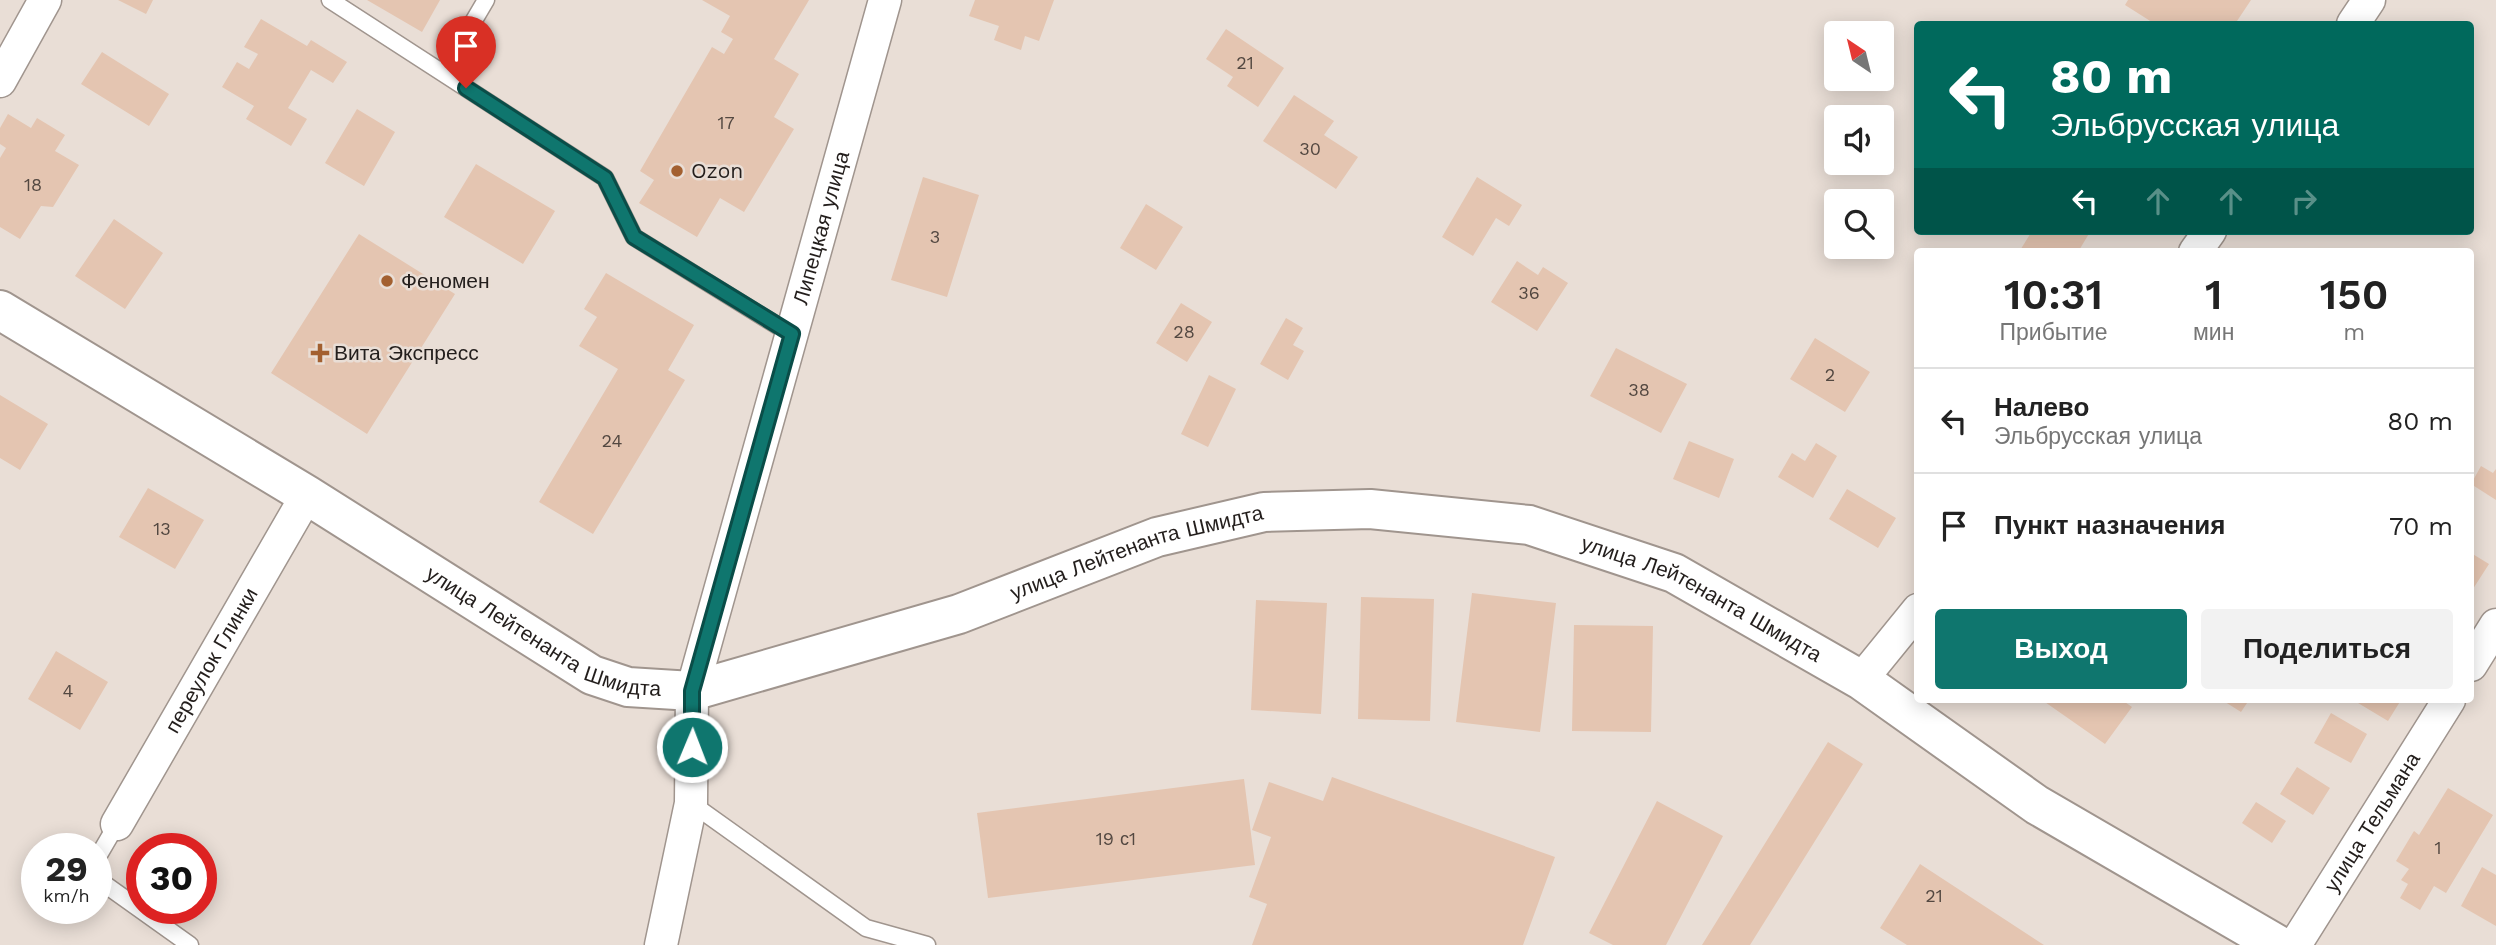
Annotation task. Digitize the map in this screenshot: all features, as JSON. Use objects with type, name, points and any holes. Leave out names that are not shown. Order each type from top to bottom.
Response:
[{"type":"street","points":[[0,81],[45,0]]},
{"type":"street","name":"Липецкая улица","points":[[661,945],[691,803],[692,691],[885,0]]},
{"type":"street","points":[[2355,21],[2369,0]]},
{"type":"street","name":"улица Лейтенанта Шмидта","points":[[0,310],[307,495],[592,675],[628,687],[692,691],[959,614],[1157,537],[1264,512],[1370,509],[1529,525],[1674,573],[1861,680],[2037,805],[2278,945]]},
{"type":"street","name":"переулок Глинки","points":[[117,824],[307,495]]},
{"type":"street","points":[[1861,680],[1914,615]]},
{"type":"street","points":[[2474,660],[2496,625]]},
{"type":"street","name":"улица Тельмана","points":[[2295,945],[2447,703]]},
{"type":"lane","points":[[330,0],[605,178],[634,237],[792,334]]},
{"type":"lane","points":[[443,73],[486,0]]},
{"type":"lane","points":[[691,803],[866,928],[927,945]]},
{"type":"lane","points":[[112,833],[117,824]]},
{"type":"lane","points":[[112,889],[190,945]]},
{"type":"building","points":[[118,0],[153,0],[146,14]]},
{"type":"building","points":[[367,0],[440,0],[422,32]]},
{"type":"building","points":[[702,0],[809,0],[774,59],[799,74],[774,117],[794,129],[744,212],[720,198],[697,237],[639,203],[654,180],[640,171],[712,47],[724,54],[733,39],[721,32],[730,16]]},
{"type":"building","points":[[975,0],[1054,0],[1039,41],[1025,36],[1021,50],[994,40],[999,26],[969,16]]},
{"type":"building","points":[[2128,0],[2251,0],[2237,21],[2150,21],[2125,5]]},
{"type":"building","points":[[261,19],[307,46],[311,40],[347,62],[333,83],[311,70],[288,108],[307,119],[291,146],[246,119],[254,106],[222,87],[237,62],[249,69],[258,54],[244,47]]},
{"type":"building","points":[[1226,29],[1284,68],[1258,107],[1227,86],[1233,77],[1206,59]]},
{"type":"building","points":[[102,52],[169,94],[149,126],[81,84]]},
{"type":"building","points":[[1294,95],[1334,121],[1324,135],[1358,157],[1336,189],[1263,141]]},
{"type":"building","points":[[357,109],[395,132],[364,186],[325,163]]},
{"type":"building","points":[[8,114],[31,128],[37,118],[65,135],[55,151],[79,165],[53,207],[41,206],[20,239],[0,227],[0,158],[6,148],[0,144],[0,128]]},
{"type":"building","points":[[476,164],[555,211],[523,264],[444,217]]},
{"type":"building","points":[[923,177],[979,195],[947,297],[891,280]]},
{"type":"building","points":[[1477,177],[1522,205],[1509,226],[1496,218],[1473,256],[1442,237]]},
{"type":"building","points":[[1146,204],[1183,227],[1156,270],[1120,248]]},
{"type":"building","points":[[114,219],[163,253],[125,309],[75,276]]},
{"type":"building","points":[[359,234],[455,294],[367,434],[271,373]]},
{"type":"building","points":[[2030,235],[2088,235],[2080,248],[2021,248]]},
{"type":"building","points":[[1517,261],[1538,275],[1543,267],[1568,283],[1537,331],[1491,302]]},
{"type":"building","points":[[606,273],[694,325],[668,370],[685,380],[593,534],[539,502],[618,369],[579,346],[597,317],[584,309]]},
{"type":"building","points":[[1181,303],[1212,322],[1187,362],[1156,343]]},
{"type":"building","points":[[1286,318],[1303,328],[1293,345],[1304,351],[1288,380],[1260,364]]},
{"type":"building","points":[[1815,338],[1870,372],[1845,412],[1790,379]]},
{"type":"building","points":[[1616,348],[1687,384],[1661,433],[1590,396]]},
{"type":"building","points":[[1209,375],[1236,389],[1208,447],[1181,434]]},
{"type":"building","points":[[0,395],[48,424],[20,470],[0,458]]},
{"type":"building","points":[[1689,441],[1734,459],[1719,498],[1673,479]]},
{"type":"building","points":[[1816,443],[1837,456],[1813,498],[1778,477],[1792,453],[1805,461]]},
{"type":"building","points":[[2481,466],[2493,473],[2496,469],[2496,500],[2474,486],[2474,479]]},
{"type":"building","points":[[148,488],[204,520],[175,569],[119,537]]},
{"type":"building","points":[[1847,489],[1896,518],[1878,548],[1829,519]]},
{"type":"building","points":[[2474,555],[2489,564],[2474,587]]},
{"type":"building","points":[[1472,593],[1556,603],[1540,732],[1456,722]]},
{"type":"building","points":[[1361,597],[1434,599],[1430,721],[1358,719]]},
{"type":"building","points":[[1256,600],[1327,603],[1321,714],[1251,710]]},
{"type":"building","points":[[1574,625],[1653,626],[1651,732],[1572,731]]},
{"type":"building","points":[[56,651],[108,682],[80,730],[28,699]]},
{"type":"building","points":[[2046,703],[2126,703],[2132,707],[2105,744]]},
{"type":"building","points":[[2227,703],[2247,703],[2241,712]]},
{"type":"building","points":[[2358,703],[2399,703],[2388,721]]},
{"type":"building","points":[[2331,713],[2367,734],[2351,763],[2314,743]]},
{"type":"building","points":[[1828,742],[1863,764],[1750,945],[1702,945]]},
{"type":"building","points":[[2297,767],[2330,788],[2313,815],[2280,794]]},
{"type":"building","points":[[1332,777],[1555,857],[1523,945],[1252,945],[1267,904],[1249,897],[1271,837],[1252,830],[1269,782],[1323,801]]},
{"type":"building","points":[[1244,779],[1255,865],[988,898],[977,813]]},
{"type":"building","points":[[2448,788],[2493,815],[2446,893],[2434,886],[2420,910],[2400,898],[2408,884],[2401,880],[2409,869],[2396,861],[2414,831],[2419,835]]},
{"type":"building","points":[[1657,801],[1723,836],[1666,945],[1613,945],[1589,933]]},
{"type":"building","points":[[2256,802],[2286,821],[2272,843],[2242,823]]},
{"type":"building","points":[[1920,864],[2044,945],[1907,945],[1880,928]]},
{"type":"building","points":[[2482,867],[2496,875],[2496,926],[2461,906]]},
{"type":"place","name":"Ozon","points":[[677,171]]},
{"type":"place","name":"Феномен","points":[[387,281]]},
{"type":"place","name":"Вита Экспресс","points":[[320,353]]},
{"type":"route","points":[[466,88],[605,178],[634,237],[792,334],[692,691],[692,747]]}]
